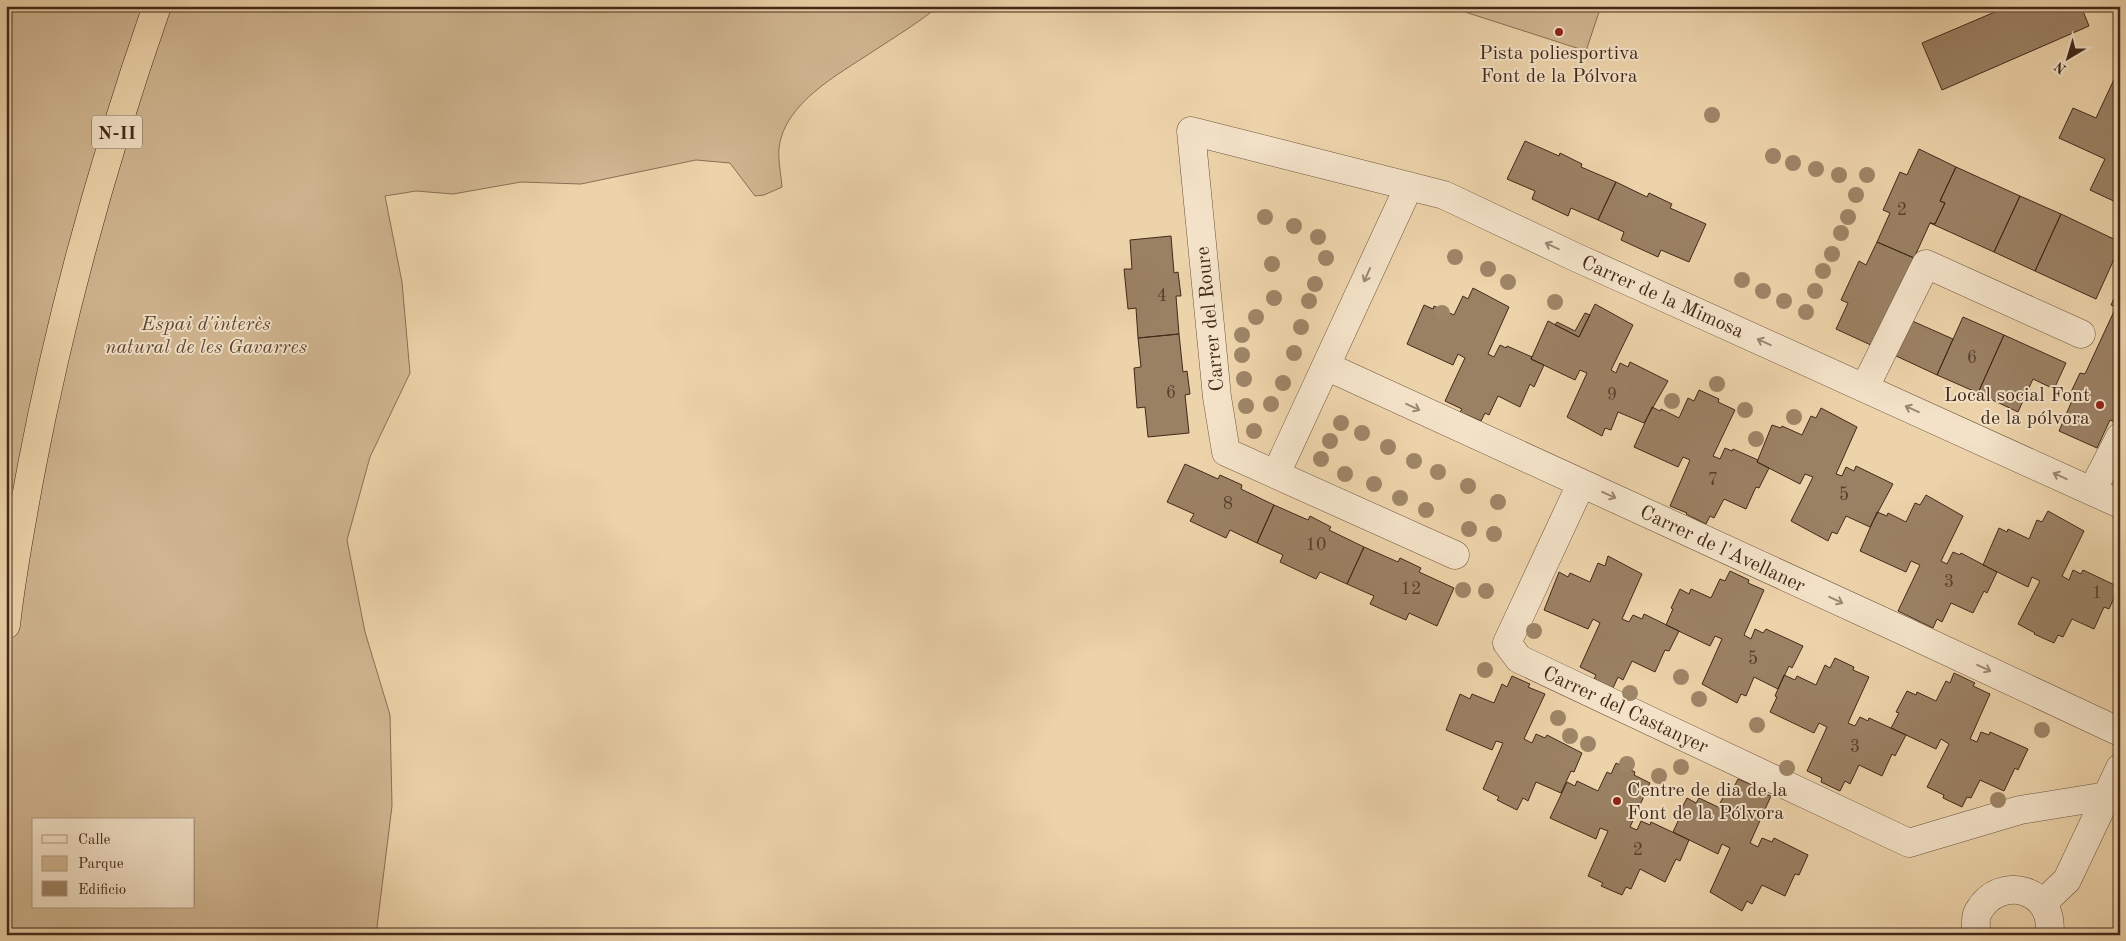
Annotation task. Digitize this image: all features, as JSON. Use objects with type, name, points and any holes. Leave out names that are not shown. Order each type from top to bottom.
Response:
[{"type":"highway","name":"N-II","points":[[6,625],[12,571],[42,412],[65,314],[89,223],[157,6]]},
{"type":"street","name":"Carrer de la Mimosa","points":[[1191,131],[1444,195],[1573,256],[2120,504]]},
{"type":"street","name":"Carrer del Roure","points":[[1191,131],[1217,397],[1226,452],[1455,555]]},
{"type":"street","points":[[1276,474],[1408,186]]},
{"type":"street","points":[[1865,387],[1926,264],[2081,334]]},
{"type":"street","name":"Carrer de l'Avellaner","points":[[1326,366],[2120,732]]},
{"type":"street","points":[[2092,491],[2120,436]]},
{"type":"street","name":"Carrer del Castanyer","points":[[1581,484],[1507,643],[1518,659],[1909,843],[2020,810],[2107,796]]},
{"type":"street","points":[[2043,903],[2066,880],[2120,768]]},
{"type":"street","points":[[1976,935],[1978,912],[1995,893],[2009,889],[2023,890],[2043,903],[2051,924],[2049,935]]},
{"type":"green space","name":"Espai d'interès natural de les Gavarres","points":[[6,6],[939,6],[829,80],[802,104],[791,117],[783,132],[779,148],[782,187],[764,195],[755,196],[730,163],[696,160],[581,184],[521,182],[453,194],[416,191],[385,196],[402,282],[410,373],[370,457],[347,540],[365,632],[390,715],[392,806],[376,935],[6,935]]},
{"type":"green space","name":"Pista poliesportiva Font de la Pólvora","points":[[1467,6],[1601,6],[1586,51],[1465,12]]},
{"type":"building","points":[[2009,6],[2081,6],[2089,26],[1942,90],[1922,43]]},
{"type":"building","points":[[2117,73],[2120,75],[2120,204],[2090,190],[2105,159],[2059,138],[2073,108],[2096,118]]},
{"type":"building","points":[[1525,141],[1559,156],[1560,153],[1582,164],[1581,167],[1616,182],[1598,220],[1571,208],[1568,216],[1532,199],[1535,191],[1507,179]]},
{"type":"building","points":[[1919,149],[1956,167],[1940,201],[1945,203],[1935,224],[1930,223],[1914,258],[1877,242],[1890,213],[1883,210],[1900,172],[1907,175]]},
{"type":"building","points":[[1956,167],[2020,196],[1994,252],[1930,223],[1935,224],[1945,203],[1940,201]]},
{"type":"building","points":[[1616,182],[1647,197],[1649,193],[1672,204],[1670,208],[1706,224],[1689,262],[1661,250],[1658,257],[1621,240],[1624,232],[1598,220]]},
{"type":"building","points":[[2020,196],[2061,214],[2035,271],[1994,252]]},
{"type":"building","points":[[2061,214],[2120,242],[2120,246],[2096,299],[2035,271]]},
{"type":"building","points":[[1171,236],[1174,273],[1178,272],[1181,296],[1176,296],[1179,334],[1138,338],[1136,308],[1128,309],[1124,269],[1132,269],[1130,240]]},
{"type":"building","points":[[1877,242],[1914,258],[1873,346],[1836,329],[1848,303],[1841,300],[1859,261],[1866,265]]},
{"type":"building","points":[[2120,286],[2120,418],[2117,423],[2110,420],[2097,448],[2059,431],[2074,396],[2070,394],[2080,373],[2085,374],[2116,307],[2111,305]]},
{"type":"building","points":[[1473,288],[1509,307],[1488,354],[1494,357],[1500,345],[1506,348],[1507,346],[1532,357],[1531,359],[1544,365],[1534,387],[1530,384],[1520,407],[1498,396],[1489,415],[1485,413],[1481,421],[1460,412],[1462,409],[1445,401],[1465,358],[1458,354],[1453,365],[1407,344],[1424,305],[1433,309],[1434,306],[1454,315],[1463,296],[1468,299]]},
{"type":"building","points":[[1595,304],[1633,325],[1611,370],[1616,373],[1620,363],[1628,367],[1630,362],[1668,381],[1644,423],[1618,412],[1611,430],[1605,428],[1602,436],[1567,417],[1587,373],[1580,370],[1575,380],[1531,359],[1548,321],[1579,337]]},
{"type":"building","points":[[1585,313],[1590,315],[1579,337],[1555,325],[1557,322],[1575,331]]},
{"type":"building","points":[[1963,317],[2004,335],[1978,393],[1937,375]]},
{"type":"building","points":[[1910,320],[1953,339],[1937,375],[1894,355]]},
{"type":"building","points":[[1179,334],[1183,372],[1187,371],[1190,394],[1185,395],[1189,433],[1148,437],[1145,407],[1137,408],[1134,368],[1141,367],[1138,338]]},
{"type":"building","points":[[2004,335],[2066,363],[2054,389],[2033,379],[2018,412],[1978,393]]},
{"type":"building","points":[[1699,390],[1719,399],[1718,402],[1735,410],[1713,456],[1720,459],[1725,448],[1732,451],[1733,449],[1758,460],[1757,462],[1769,468],[1759,488],[1756,487],[1746,509],[1724,499],[1714,518],[1710,516],[1706,524],[1670,506],[1690,460],[1683,457],[1678,467],[1634,447],[1652,407],[1660,411],[1661,409],[1679,418],[1688,398],[1694,401]]},
{"type":"building","points":[[1821,408],[1857,427],[1836,474],[1842,476],[1846,467],[1854,471],[1856,466],[1893,484],[1870,527],[1846,516],[1837,534],[1832,532],[1828,541],[1791,521],[1813,477],[1805,474],[1800,484],[1757,462],[1772,425],[1781,428],[1782,426],[1802,435],[1811,416],[1816,418]]},
{"type":"building","points":[[1185,464],[1218,479],[1220,475],[1242,485],[1241,489],[1274,505],[1257,543],[1230,530],[1226,538],[1190,521],[1194,514],[1167,502]]},
{"type":"building","points":[[1926,495],[1963,516],[1941,561],[1947,564],[1953,552],[1960,555],[1961,553],[1997,572],[1987,593],[1984,591],[1973,613],[1951,603],[1942,622],[1937,619],[1933,628],[1898,611],[1920,565],[1911,561],[1906,572],[1860,551],[1877,512],[1887,516],[1888,513],[1906,522],[1915,503],[1920,505]]},
{"type":"building","points":[[1274,505],[1308,520],[1310,516],[1331,527],[1329,530],[1364,547],[1347,584],[1320,572],[1316,579],[1280,562],[1283,555],[1257,543]]},
{"type":"building","points":[[2048,511],[2084,531],[2062,576],[2069,580],[2073,570],[2081,574],[2083,570],[2119,587],[2109,609],[2104,607],[2094,629],[2072,619],[2063,637],[2058,635],[2054,643],[2018,624],[2040,581],[2032,577],[2028,587],[1983,565],[1999,528],[2007,532],[2008,529],[2029,539],[2037,520],[2042,522]]},
{"type":"building","points":[[1364,547],[1398,562],[1400,558],[1421,568],[1419,572],[1454,588],[1437,626],[1409,613],[1406,620],[1370,604],[1374,596],[1347,584]]},
{"type":"building","points":[[1608,556],[1642,574],[1622,619],[1629,622],[1633,615],[1642,619],[1644,614],[1679,631],[1669,651],[1665,650],[1655,672],[1632,661],[1623,680],[1618,677],[1613,688],[1594,679],[1596,675],[1580,667],[1600,623],[1593,619],[1588,629],[1544,610],[1559,572],[1568,577],[1570,573],[1590,582],[1598,563],[1605,566]]},
{"type":"building","points":[[1730,571],[1749,580],[1748,583],[1764,590],[1744,635],[1751,639],[1755,629],[1763,633],[1766,629],[1803,646],[1792,668],[1789,666],[1778,689],[1754,677],[1746,696],[1741,694],[1737,703],[1702,684],[1722,639],[1715,636],[1710,646],[1666,625],[1673,609],[1671,608],[1680,589],[1689,594],[1691,589],[1711,598],[1720,579],[1725,581]]},
{"type":"building","points":[[1835,658],[1854,667],[1853,670],[1869,677],[1848,723],[1855,726],[1860,717],[1868,721],[1869,718],[1906,735],[1895,756],[1892,754],[1882,776],[1859,765],[1850,784],[1845,781],[1840,791],[1821,782],[1822,778],[1807,771],[1827,727],[1819,723],[1814,733],[1770,712],[1784,675],[1795,680],[1797,676],[1816,685],[1825,665],[1830,668]]},
{"type":"building","points":[[1954,673],[1975,683],[1973,686],[1990,694],[1970,739],[1977,742],[1981,732],[1989,735],[1990,732],[2028,749],[2018,770],[2015,768],[2004,791],[1980,780],[1971,798],[1967,797],[1962,807],[1943,798],[1944,795],[1927,787],[1949,744],[1941,739],[1936,749],[1891,728],[1899,713],[1896,712],[1907,691],[1916,695],[1917,692],[1936,701],[1946,681],[1950,683]]},
{"type":"building","points":[[1512,676],[1530,684],[1528,687],[1545,694],[1524,739],[1532,743],[1536,734],[1545,738],[1547,735],[1582,753],[1574,772],[1571,771],[1561,793],[1536,782],[1528,801],[1523,798],[1517,810],[1497,800],[1499,797],[1483,789],[1503,743],[1496,741],[1492,750],[1446,730],[1460,694],[1470,699],[1472,694],[1494,703],[1502,684],[1507,687]]},
{"type":"building","points":[[1616,763],[1635,772],[1634,775],[1650,783],[1630,827],[1637,830],[1641,821],[1650,825],[1651,822],[1689,840],[1680,861],[1676,859],[1665,882],[1640,869],[1631,889],[1626,887],[1622,895],[1601,886],[1603,883],[1588,876],[1608,831],[1600,828],[1596,839],[1550,818],[1567,782],[1575,786],[1577,781],[1598,791],[1607,772],[1611,774]]},
{"type":"building","points":[[1738,779],[1757,787],[1756,790],[1771,796],[1750,843],[1758,847],[1762,838],[1772,842],[1774,838],[1808,855],[1799,875],[1795,874],[1785,896],[1762,885],[1752,904],[1747,901],[1742,911],[1710,892],[1730,848],[1722,844],[1718,854],[1673,832],[1687,798],[1696,803],[1699,798],[1718,807],[1729,786],[1733,789]]},
{"type":"place","name":"Pista poliesportiva Font de la Pólvora","points":[[1559,32]]},
{"type":"place","name":"Local social Font de la pólvora","points":[[2100,405]]},
{"type":"place","name":"Centre de dia de la Font de la Pólvora","points":[[1617,801]]}]
